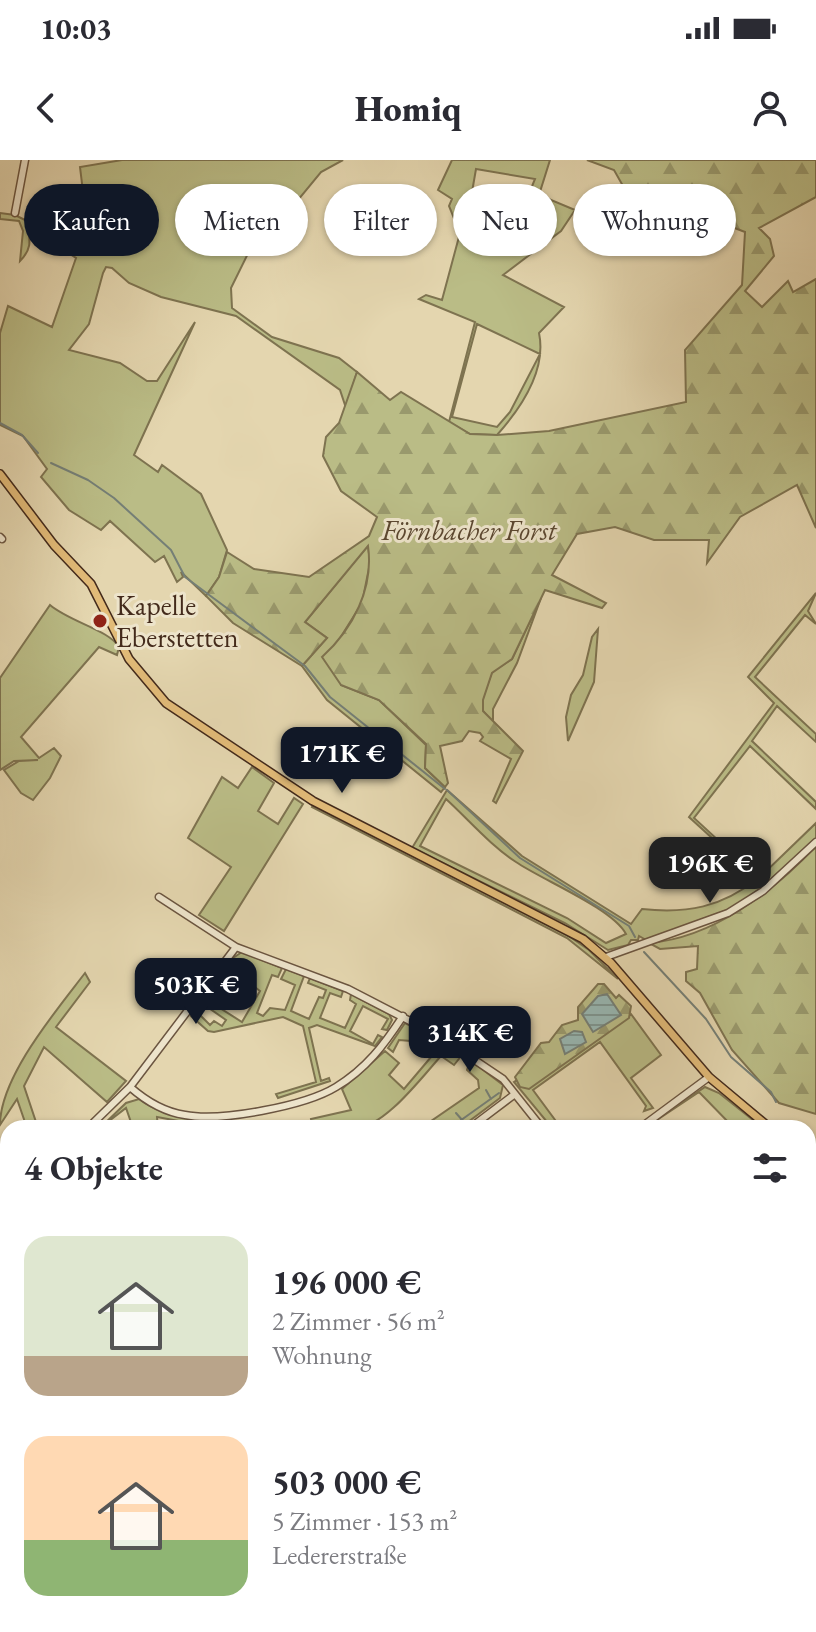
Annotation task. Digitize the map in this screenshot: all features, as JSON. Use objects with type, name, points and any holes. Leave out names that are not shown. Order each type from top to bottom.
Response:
[{"type":"main road","points":[[0,474],[54,545],[91,584],[129,659],[176,711],[283,781],[353,821],[441,869],[565,928],[606,957],[709,1077],[760,1120]]},
{"type":"street","points":[[15,213],[25,160]]},
{"type":"street","points":[[606,957],[728,913],[763,891],[816,842]]},
{"type":"street","points":[[159,897],[236,947],[332,982],[403,1016],[491,1070],[536,1120]]},
{"type":"street","points":[[96,1120],[130,1087],[236,947]]},
{"type":"street","points":[[130,1087],[166,1110],[201,1117],[311,1098],[337,1087],[370,1061],[403,1016]]},
{"type":"street","points":[[651,1120],[709,1077]]},
{"type":"street","points":[[481,1120],[515,1094]]},
{"type":"green space","points":[[122,160],[343,160],[321,172],[308,188],[308,184],[175,184],[175,256],[247,256],[231,288],[232,308],[272,337],[339,358],[357,372],[346,408],[340,390],[236,316],[161,297],[129,283],[112,268],[106,267],[89,324],[69,350],[120,363],[147,381],[157,381],[195,322],[134,455],[158,472],[162,465],[201,494],[227,550],[219,577],[206,596],[181,572],[183,577],[177,582],[164,556],[155,562],[110,521],[101,530],[69,510],[41,477],[47,469],[23,436],[0,425],[0,333],[8,306],[52,327],[76,258],[73,256],[159,256],[159,184],[82,184],[80,167]]},
{"type":"green space","points":[[452,160],[550,160],[542,184],[533,184],[535,179],[476,169],[473,184],[453,184],[453,216],[449,206],[452,199],[438,190]]},
{"type":"green space","name":"Förnbacher Forst","points":[[587,160],[816,160],[816,197],[759,228],[770,239],[774,256],[745,291],[762,307],[788,281],[793,292],[816,279],[816,528],[797,485],[740,517],[707,563],[709,540],[654,540],[615,527],[577,534],[552,575],[606,603],[602,608],[545,590],[512,659],[492,673],[483,700],[483,711],[523,751],[496,803],[493,801],[511,759],[480,741],[483,737],[480,733],[469,731],[462,741],[440,746],[448,783],[445,787],[425,768],[426,744],[379,700],[341,685],[322,657],[343,634],[359,607],[368,577],[368,546],[305,622],[327,638],[302,666],[233,623],[206,596],[219,577],[227,552],[254,569],[309,577],[369,536],[377,517],[341,491],[323,456],[326,437],[339,423],[357,372],[390,400],[401,392],[470,434],[549,431],[686,402],[685,350],[742,285],[745,232],[736,229],[736,184],[622,184],[614,170]]},
{"type":"green space","points":[[557,202],[573,209],[557,234]]},
{"type":"green space","points":[[0,213],[24,220],[24,256],[20,261],[23,231],[19,221],[0,219]]},
{"type":"green space","points":[[454,256],[528,256],[503,275],[564,307],[539,333],[540,354],[536,375],[523,401],[497,435],[470,434],[449,422],[475,322],[419,299],[426,295],[442,300]],"holes":[[[477,324],[540,354],[510,412],[497,427],[452,417]]]},
{"type":"green space","points":[[368,545],[370,563],[362,603],[337,643],[341,685],[379,700],[426,745],[425,768],[445,787],[441,792],[327,700],[302,666],[327,638],[305,622]]},
{"type":"green space","points":[[816,593],[808,611],[816,624],[805,615],[755,677],[816,734],[816,742],[777,706],[752,741],[816,802],[816,809],[750,746],[694,818],[759,878],[816,823],[816,838],[765,885],[733,908],[646,940],[639,936],[638,940],[631,940],[628,945],[608,950],[565,923],[412,848],[447,790],[522,856],[631,924],[642,909],[689,909],[731,896],[757,879],[689,817],[774,703],[748,677]],"holes":[[[446,799],[507,856],[607,914],[626,934],[606,943],[567,918],[420,846]]]},
{"type":"green space","points":[[541,598],[517,663],[493,709],[493,723],[483,711],[482,700],[492,672],[512,659]]},
{"type":"green space","points":[[50,605],[107,636],[119,647],[117,655],[99,647],[21,737],[39,758],[54,748],[61,756],[50,778],[33,800],[21,793],[4,770],[19,761],[38,760],[14,761],[0,770],[0,678]]},
{"type":"green space","points":[[598,629],[594,682],[568,741],[566,717],[571,695],[583,675],[592,637]]},
{"type":"green space","points":[[252,767],[274,783],[258,811],[278,824],[294,798],[303,804],[224,931],[199,915],[231,867],[188,838],[222,777],[238,788]]},
{"type":"green space","points":[[314,803],[557,928],[589,950],[618,979],[567,938],[312,807]]},
{"type":"green space","points":[[816,846],[816,1114],[779,1103],[732,1050],[700,993],[686,981],[686,972],[697,969],[698,946],[660,949],[649,943],[696,932],[741,910]]},
{"type":"green space","points":[[242,952],[282,968],[278,977],[272,975],[257,1013],[263,1016],[270,1008],[285,1010],[295,985],[281,979],[286,969],[304,976],[291,1011],[309,1019],[319,997],[323,998],[326,990],[308,983],[310,978],[343,991],[341,997],[330,993],[320,1018],[345,1028],[356,1004],[350,1000],[351,994],[389,1014],[392,1020],[387,1030],[382,1029],[388,1019],[363,1006],[350,1031],[373,1044],[378,1035],[382,1037],[375,1046],[317,1025],[309,1028],[321,1081],[329,1078],[330,1081],[278,1098],[276,1094],[316,1082],[303,1026],[283,1017],[214,1032],[208,1031],[191,1016],[195,1010],[210,1025],[214,1021],[222,1026],[226,1020],[206,1006],[207,1000],[242,1022],[260,991],[236,973],[234,976],[226,970],[230,960]]},
{"type":"green space","points":[[85,973],[90,982],[56,1027],[126,1081],[107,1102],[44,1047],[24,1086],[35,1120],[24,1120],[17,1099],[1,1120],[9,1086],[45,1025]]},
{"type":"green space","points":[[598,984],[604,984],[616,998],[619,995],[631,1006],[629,1018],[529,1089],[520,1087],[515,1077],[541,1043],[549,1042],[562,1025],[578,1020],[578,1007]]},
{"type":"green space","points":[[631,1014],[661,1055],[631,1078],[653,1108],[644,1111],[646,1106],[600,1042],[533,1090],[555,1120],[545,1120],[514,1082],[517,1080],[522,1085]]},
{"type":"green space","points":[[405,1023],[434,1038],[435,1043],[439,1040],[462,1055],[454,1065],[441,1056],[378,1120],[311,1120],[351,1110],[342,1089],[385,1051],[399,1063],[389,1075],[404,1089],[437,1050],[427,1041],[418,1048],[411,1041],[399,1040],[393,1052],[388,1048]]},
{"type":"green space","points":[[470,1060],[503,1085],[500,1098],[471,1120],[433,1120],[479,1088],[478,1080],[467,1070]]},
{"type":"green space","points":[[705,1087],[719,1093],[753,1120],[726,1120],[699,1092],[657,1120]]},
{"type":"green space","points":[[139,1099],[165,1112],[198,1120],[157,1117],[157,1120],[130,1120],[126,1108],[108,1120],[126,1103]]},
{"type":"water","points":[[607,994],[621,1015],[593,1032],[582,1014],[598,996]]},
{"type":"water","points":[[574,1031],[582,1032],[586,1042],[565,1054],[560,1039]]},
{"type":"waterway","points":[[0,423],[22,435],[38,453]]},
{"type":"waterway","points":[[51,463],[88,480],[114,498],[171,550],[185,577],[305,666],[330,697],[445,789]]},
{"type":"waterway","points":[[447,790],[520,858],[629,926],[635,937]]},
{"type":"waterway","points":[[321,809],[547,924]]},
{"type":"waterway","points":[[644,952],[706,1019],[731,1057],[771,1092],[776,1102]]},
{"type":"waterway","points":[[486,1090],[491,1099]]},
{"type":"waterway","points":[[461,1120],[499,1093]]},
{"type":"waterway","points":[[456,1113],[462,1120]]},
{"type":"place","name":"Kapelle Eberstetten","points":[[100,621]]}]
